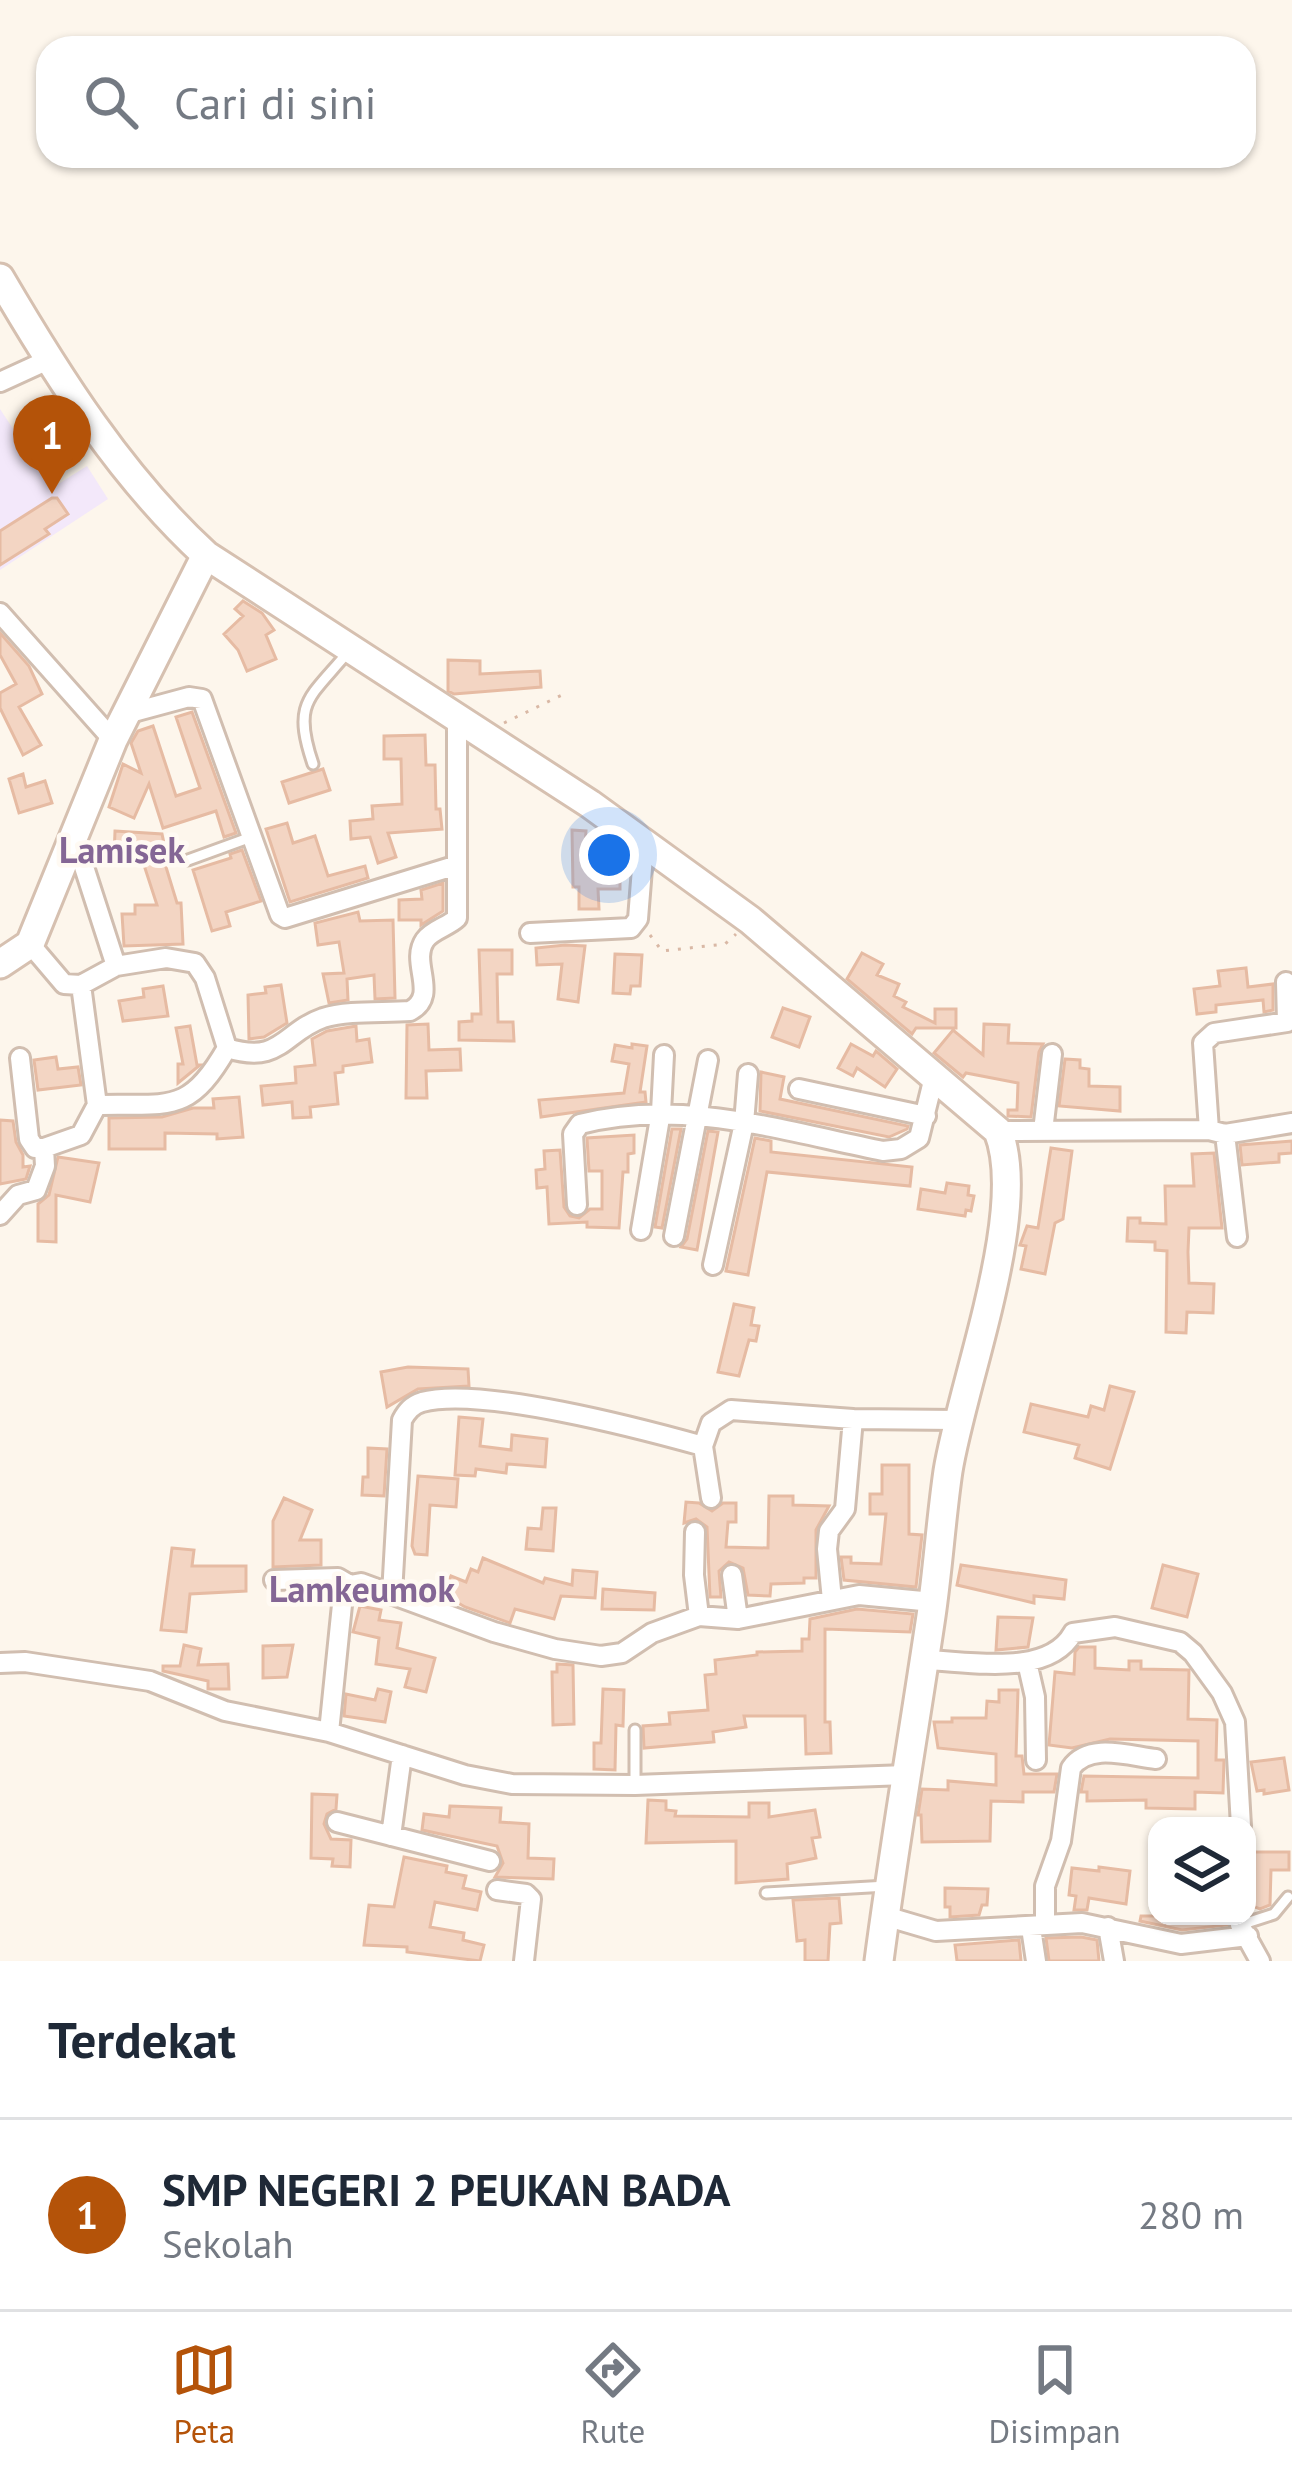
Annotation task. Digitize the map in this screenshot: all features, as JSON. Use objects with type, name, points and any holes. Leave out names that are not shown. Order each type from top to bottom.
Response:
[{"type":"street","points":[[0,278],[48,360],[154,504],[206,555],[644,843],[750,920],[979,1110],[998,1131],[1008,1154],[988,1308],[957,1420],[879,1961]]},
{"type":"street","points":[[0,382],[48,360]]},
{"type":"street","points":[[0,964],[30,944],[113,740],[206,555]]},
{"type":"street","points":[[0,613],[113,740]]},
{"type":"street","points":[[126,714],[189,697],[202,699],[280,915],[288,919],[454,866]]},
{"type":"street","points":[[227,1048],[266,1051],[320,1019],[410,1011],[419,1006],[424,989],[423,945],[457,917],[454,866],[469,727]]},
{"type":"street","points":[[76,839],[116,966]]},
{"type":"street","points":[[530,933],[625,930],[638,920],[644,843]]},
{"type":"street","points":[[30,944],[57,979],[80,986],[116,966],[166,958],[195,963],[205,978],[227,1048],[210,1078],[171,1103],[97,1105]]},
{"type":"street","points":[[1237,1237],[1203,1043],[1214,1033],[1287,1022],[1286,982]]},
{"type":"street","points":[[20,1058],[29,1138],[35,1148],[81,1135],[97,1105],[80,986]]},
{"type":"street","points":[[1043,1131],[1052,1054]]},
{"type":"street","points":[[641,1230],[661,1112],[664,1055]]},
{"type":"street","points":[[674,1235],[708,1060]]},
{"type":"street","points":[[713,1265],[744,1123],[748,1074]]},
{"type":"street","points":[[577,1205],[573,1134],[580,1124],[661,1112],[699,1113],[884,1151],[914,1143],[926,1116],[934,1076]]},
{"type":"street","points":[[799,1089],[926,1116]]},
{"type":"street","points":[[998,1131],[1217,1132],[1292,1123]]},
{"type":"street","points":[[0,1215],[18,1195],[36,1190],[41,1183],[44,1148]]},
{"type":"street","points":[[392,1594],[402,1420],[420,1402],[455,1398],[548,1410],[703,1446]]},
{"type":"street","points":[[711,1498],[703,1446],[711,1423],[731,1410],[957,1420]]},
{"type":"street","points":[[832,1600],[829,1531],[845,1509],[853,1419]]},
{"type":"street","points":[[695,1532],[699,1616]]},
{"type":"street","points":[[732,1575],[739,1619]]},
{"type":"street","points":[[274,1580],[338,1578],[350,1585],[371,1583],[494,1632],[589,1655],[622,1653],[652,1633],[699,1616],[739,1619],[859,1595],[933,1602]]},
{"type":"street","points":[[329,1732],[340,1611],[350,1585]]},
{"type":"street","points":[[924,1660],[1028,1662],[1052,1655],[1067,1644],[1072,1633],[1085,1630],[1115,1628],[1180,1642],[1222,1693],[1235,1721],[1240,1817]]},
{"type":"street","points":[[0,1663],[25,1662],[150,1681],[225,1712],[329,1732],[465,1775],[512,1784],[635,1785],[905,1775]]},
{"type":"street","points":[[1028,1662],[1035,1697],[1036,1760]]},
{"type":"street","points":[[1036,1961],[1045,1886],[1061,1841],[1071,1768],[1077,1759],[1095,1752],[1156,1759]]},
{"type":"street","points":[[391,1836],[402,1755]]},
{"type":"street","points":[[337,1822],[490,1861]]},
{"type":"street","points":[[496,1890],[531,1899],[524,1961]]},
{"type":"street","points":[[885,1916],[935,1930],[1082,1923],[1181,1944],[1243,1926],[1260,1961]]},
{"type":"street","points":[[1108,1928],[1114,1961]]},
{"type":"lane","points":[[313,764],[302,732],[302,714],[351,648]]},
{"type":"lane","points":[[188,860],[254,836]]},
{"type":"lane","points":[[635,1730],[635,1785]]},
{"type":"lane","points":[[766,1893],[887,1886]]},
{"type":"lane","points":[[1243,1926],[1274,1914],[1288,1897]]},
{"type":"path","points":[[469,727],[568,692]]},
{"type":"path","points":[[638,920],[662,951],[725,944],[750,920]]},
{"type":"shaded area","points":[[0,409],[52,488],[87,466],[108,499],[0,570]]},
{"type":"building","points":[[52,498],[68,514],[45,529],[49,534],[0,565],[0,531]]},
{"type":"building","points":[[243,601],[262,613],[274,630],[266,635],[276,659],[247,671],[224,634],[243,616],[235,609]]},
{"type":"building","points":[[0,633],[29,666],[42,694],[19,707],[41,745],[23,755],[0,708],[0,693],[16,684],[0,655]]},
{"type":"building","points":[[448,660],[480,661],[480,674],[540,671],[541,687],[454,694],[448,691]]},
{"type":"building","points":[[192,712],[236,833],[224,837],[216,811],[163,828],[149,784],[134,818],[109,807],[123,764],[141,773],[131,743],[138,731],[153,726],[176,796],[200,788],[176,717]]},
{"type":"building","points":[[425,735],[426,765],[435,765],[436,809],[440,809],[442,829],[388,833],[396,857],[378,863],[370,837],[351,839],[350,821],[373,819],[372,806],[402,804],[401,759],[384,759],[384,736]]},
{"type":"building","points":[[323,769],[330,790],[289,803],[282,782]]},
{"type":"building","points":[[23,774],[26,787],[45,781],[52,803],[19,813],[9,779]]},
{"type":"building","points":[[287,823],[293,843],[315,836],[328,876],[365,866],[368,878],[290,902],[266,829]]},
{"type":"building","points":[[572,830],[586,831],[584,859],[620,860],[620,889],[598,889],[599,909],[579,909],[579,887],[573,887]]},
{"type":"building","points":[[115,831],[162,834],[166,853],[162,854],[177,903],[181,903],[183,944],[124,946],[122,914],[135,914],[135,905],[157,905],[143,862],[114,857]]},
{"type":"building","points":[[242,850],[261,901],[226,912],[230,926],[212,931],[193,870]]},
{"type":"building","points":[[443,883],[443,911],[421,925],[421,920],[399,920],[399,900],[422,899],[421,890]]},
{"type":"building","points":[[358,912],[360,921],[393,920],[395,998],[375,999],[374,975],[347,979],[348,1000],[329,1003],[323,974],[344,973],[339,942],[318,945],[315,923]]},
{"type":"building","points":[[585,946],[578,1002],[558,999],[562,964],[537,965],[536,948]]},
{"type":"building","points":[[479,950],[512,950],[512,974],[497,974],[498,1022],[513,1022],[514,1041],[459,1040],[459,1022],[481,1014]]},
{"type":"building","points":[[862,953],[883,964],[877,975],[899,984],[894,996],[906,1002],[903,1007],[935,1023],[935,1009],[956,1009],[956,1028],[916,1028],[912,1034],[847,979]]},
{"type":"building","points":[[615,954],[642,955],[640,986],[631,986],[630,994],[613,993]]},
{"type":"building","points":[[1246,968],[1248,987],[1273,984],[1273,1010],[1264,1012],[1263,1000],[1216,1005],[1216,1012],[1197,1014],[1194,989],[1220,986],[1218,971]]},
{"type":"building","points":[[281,985],[287,1023],[264,1037],[249,1039],[248,995]]},
{"type":"building","points":[[163,986],[168,1016],[123,1021],[119,1001],[144,997],[143,989]]},
{"type":"building","points":[[783,1008],[810,1017],[799,1047],[772,1037]]},
{"type":"building","points":[[428,1024],[429,1050],[460,1049],[461,1070],[426,1071],[427,1098],[406,1098],[407,1025]]},
{"type":"building","points":[[984,1024],[1009,1025],[1008,1043],[1043,1044],[1031,1117],[1008,1116],[1008,1110],[1017,1110],[1018,1083],[966,1073],[963,1077],[934,1053],[953,1030],[983,1055]]},
{"type":"building","points":[[190,1026],[200,1065],[178,1083],[178,1064],[183,1064],[176,1028]]},
{"type":"building","points":[[356,1026],[357,1041],[369,1039],[372,1062],[343,1066],[343,1072],[335,1073],[338,1104],[310,1107],[311,1117],[293,1118],[292,1102],[263,1105],[261,1086],[296,1083],[295,1067],[315,1065],[312,1039]]},
{"type":"building","points":[[632,1044],[647,1046],[640,1092],[645,1092],[646,1102],[541,1117],[539,1100],[624,1093],[629,1064],[612,1061],[615,1045],[632,1048]]},
{"type":"building","points":[[851,1044],[873,1056],[876,1051],[897,1069],[885,1087],[857,1068],[853,1076],[838,1068]]},
{"type":"building","points":[[56,1057],[58,1069],[78,1067],[81,1085],[38,1090],[34,1060]]},
{"type":"building","points":[[1065,1059],[1080,1060],[1080,1068],[1089,1069],[1089,1086],[1120,1087],[1120,1111],[1059,1106]]},
{"type":"building","points":[[761,1072],[784,1077],[780,1099],[907,1129],[889,1137],[760,1111]]},
{"type":"building","points":[[239,1097],[243,1137],[165,1133],[165,1149],[109,1149],[109,1118],[162,1117],[214,1108],[213,1099]]},
{"type":"building","points":[[0,1120],[13,1121],[23,1167],[30,1166],[26,1179],[0,1184]]},
{"type":"building","points":[[672,1129],[681,1129],[662,1228],[655,1227]]},
{"type":"building","points":[[708,1131],[718,1132],[697,1250],[681,1247],[687,1239]]},
{"type":"building","points":[[634,1135],[634,1153],[628,1154],[628,1172],[623,1172],[619,1228],[587,1227],[587,1222],[549,1224],[547,1187],[537,1188],[536,1170],[545,1169],[544,1151],[560,1150],[564,1207],[570,1216],[579,1218],[590,1209],[602,1209],[602,1171],[589,1171],[587,1138]]},
{"type":"building","points":[[755,1138],[771,1141],[771,1152],[912,1167],[910,1186],[767,1172],[748,1275],[726,1271]]},
{"type":"building","points":[[1292,1141],[1292,1153],[1279,1154],[1279,1162],[1242,1165],[1240,1145]]},
{"type":"building","points":[[1051,1148],[1072,1151],[1063,1219],[1055,1223],[1045,1274],[1021,1269],[1026,1246],[1020,1245],[1027,1226],[1038,1228]]},
{"type":"building","points":[[1214,1153],[1222,1228],[1189,1228],[1188,1252],[1189,1283],[1214,1284],[1213,1313],[1187,1312],[1186,1333],[1166,1332],[1167,1251],[1155,1250],[1155,1242],[1127,1241],[1128,1218],[1166,1224],[1165,1186],[1194,1186],[1192,1154]]},
{"type":"building","points":[[58,1157],[99,1163],[90,1202],[56,1195],[56,1242],[38,1241],[38,1204],[49,1195]]},
{"type":"building","points":[[947,1183],[969,1186],[968,1195],[974,1196],[971,1211],[966,1210],[965,1216],[918,1209],[921,1189],[945,1193]]},
{"type":"building","points":[[734,1304],[754,1308],[751,1325],[759,1326],[756,1341],[749,1340],[739,1376],[718,1372]]},
{"type":"building","points":[[408,1367],[468,1369],[469,1386],[418,1389],[387,1407],[381,1372]]},
{"type":"building","points":[[1110,1386],[1134,1392],[1110,1469],[1075,1458],[1079,1445],[1024,1432],[1031,1404],[1088,1417],[1091,1406],[1104,1410]]},
{"type":"building","points":[[459,1417],[483,1419],[480,1446],[511,1450],[512,1435],[547,1439],[545,1467],[507,1464],[506,1473],[476,1469],[475,1476],[455,1475]]},
{"type":"building","points":[[368,1448],[387,1449],[384,1496],[362,1495],[363,1477],[368,1477]]},
{"type":"building","points":[[882,1465],[909,1465],[909,1534],[922,1535],[916,1587],[844,1580],[841,1557],[851,1557],[851,1563],[881,1564],[886,1514],[870,1514],[870,1494],[882,1494]]},
{"type":"building","points":[[418,1476],[458,1479],[456,1507],[430,1505],[427,1555],[415,1554],[412,1546]]},
{"type":"building","points":[[769,1496],[793,1496],[793,1505],[829,1506],[816,1530],[816,1578],[771,1584],[770,1596],[748,1595],[743,1568],[729,1562],[719,1571],[721,1597],[710,1597],[707,1527],[696,1519],[684,1523],[686,1502],[712,1511],[723,1503],[736,1503],[736,1522],[728,1522],[726,1547],[768,1548]]},
{"type":"building","points":[[284,1498],[312,1510],[300,1540],[321,1540],[321,1565],[273,1567],[273,1521]]},
{"type":"building","points":[[543,1508],[556,1508],[553,1551],[526,1549],[528,1528],[541,1529]]},
{"type":"building","points":[[172,1548],[194,1550],[192,1566],[246,1566],[246,1591],[190,1594],[186,1632],[161,1630]]},
{"type":"building","points":[[483,1558],[543,1583],[545,1578],[572,1585],[573,1570],[597,1572],[595,1598],[561,1596],[554,1619],[515,1609],[510,1623],[443,1594],[451,1576],[466,1582],[471,1569],[478,1572]]},
{"type":"building","points":[[961,1565],[1066,1580],[1064,1599],[1034,1596],[1034,1603],[957,1585]]},
{"type":"building","points":[[1163,1565],[1198,1574],[1187,1617],[1152,1608]]},
{"type":"building","points":[[603,1589],[655,1593],[654,1610],[602,1609]]},
{"type":"building","points":[[360,1606],[381,1610],[379,1620],[401,1623],[397,1648],[435,1658],[426,1692],[405,1687],[410,1669],[376,1664],[379,1638],[353,1632]]},
{"type":"building","points":[[857,1609],[913,1614],[910,1632],[825,1629],[825,1722],[830,1722],[831,1753],[806,1754],[805,1716],[744,1716],[746,1727],[713,1732],[714,1742],[644,1748],[643,1726],[670,1724],[669,1713],[708,1710],[705,1675],[716,1674],[715,1660],[757,1652],[802,1651],[802,1639],[809,1639],[810,1619]]},
{"type":"building","points":[[998,1617],[1033,1618],[1028,1647],[996,1650]]},
{"type":"building","points":[[184,1645],[201,1649],[198,1665],[228,1664],[229,1689],[208,1689],[208,1681],[163,1671],[163,1666],[180,1666]]},
{"type":"building","points":[[293,1645],[287,1677],[263,1678],[263,1646]]},
{"type":"building","points":[[1079,1647],[1095,1647],[1095,1668],[1129,1670],[1129,1661],[1141,1661],[1141,1669],[1189,1670],[1188,1719],[1217,1720],[1216,1760],[1224,1760],[1223,1793],[1195,1792],[1195,1809],[1146,1808],[1146,1800],[1087,1801],[1087,1792],[1081,1792],[1084,1776],[1198,1778],[1198,1741],[1110,1739],[1072,1748],[1049,1745],[1055,1672],[1074,1674]]},
{"type":"building","points":[[557,1664],[573,1665],[574,1724],[553,1725],[552,1672],[557,1672]]},
{"type":"building","points":[[378,1689],[391,1692],[385,1722],[344,1716],[346,1694],[375,1700]]},
{"type":"building","points":[[603,1689],[624,1690],[623,1726],[616,1725],[615,1770],[594,1769],[594,1743],[601,1743]]},
{"type":"building","points":[[999,1690],[1018,1690],[1016,1756],[1022,1756],[1024,1774],[1057,1774],[1054,1792],[1023,1792],[1023,1802],[991,1801],[990,1841],[922,1842],[918,1815],[922,1789],[948,1790],[948,1781],[996,1785],[996,1754],[938,1748],[934,1722],[986,1718],[987,1701],[999,1702]]},
{"type":"building","points":[[1284,1758],[1289,1790],[1257,1791],[1251,1762]]},
{"type":"building","points":[[312,1794],[337,1795],[336,1809],[327,1814],[324,1824],[331,1839],[351,1840],[350,1867],[332,1866],[333,1859],[311,1858]]},
{"type":"building","points":[[648,1800],[666,1801],[666,1810],[676,1811],[675,1816],[749,1817],[749,1803],[769,1803],[769,1817],[815,1810],[820,1837],[812,1838],[816,1858],[787,1864],[788,1879],[736,1883],[736,1841],[646,1843]]},
{"type":"building","points":[[450,1806],[501,1808],[500,1822],[529,1824],[528,1858],[554,1859],[553,1879],[495,1877],[503,1863],[497,1846],[422,1830],[424,1814],[449,1817]]},
{"type":"building","points":[[1256,1852],[1289,1852],[1289,1870],[1271,1870],[1270,1905],[1256,1907]]},
{"type":"building","points":[[404,1857],[447,1866],[446,1872],[466,1876],[463,1888],[481,1892],[477,1910],[435,1902],[430,1927],[464,1933],[463,1940],[484,1945],[480,1961],[407,1952],[407,1947],[364,1945],[369,1905],[394,1907]]},
{"type":"building","points":[[1099,1867],[1130,1871],[1126,1904],[1089,1898],[1087,1910],[1074,1910],[1076,1896],[1069,1895],[1072,1868],[1099,1871]]},
{"type":"building","points":[[945,1888],[988,1889],[987,1905],[982,1905],[979,1915],[950,1917]]},
{"type":"building","points":[[839,1898],[841,1923],[830,1924],[828,1961],[805,1961],[805,1940],[797,1941],[793,1900]]},
{"type":"building","points":[[1159,1925],[1227,1925],[1182,1930]]},
{"type":"building","points":[[1046,1938],[1097,1940],[1099,1961],[1049,1961]]},
{"type":"building","points":[[1019,1940],[1021,1961],[957,1961],[955,1945]]},
{"type":"place","name":"SMP NEGERI 2 PEUKAN BADA","points":[[52,494]]},
{"type":"district","name":"Lamisek","points":[[122,849]]},
{"type":"district","name":"Lamkeumok","points":[[362,1588]]}]
